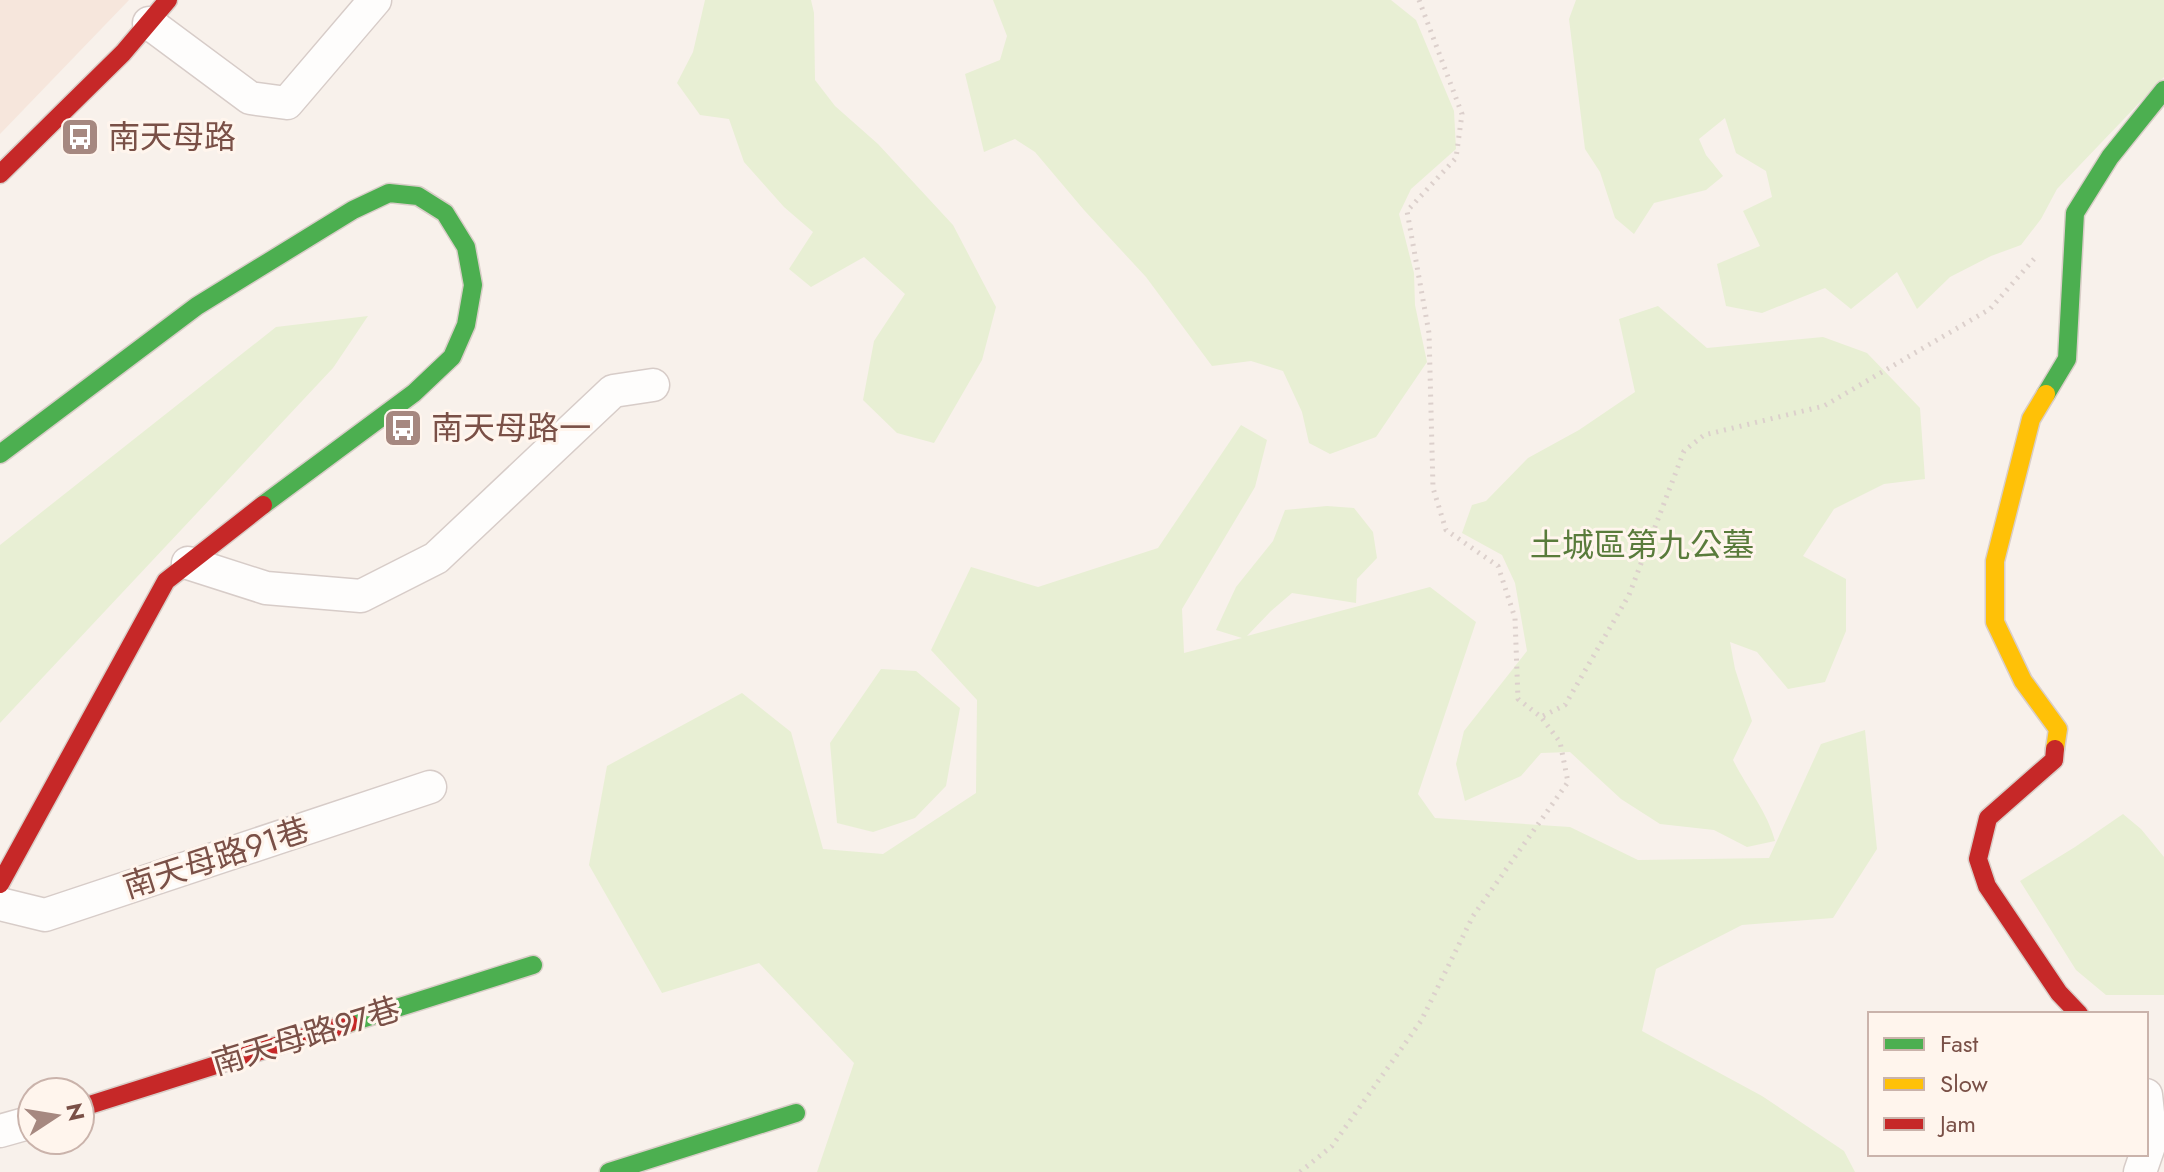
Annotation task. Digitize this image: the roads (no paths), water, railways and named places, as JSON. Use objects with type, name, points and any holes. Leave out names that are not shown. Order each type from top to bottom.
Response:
[{"type":"street","points":[[0,174],[123,53],[159,11],[250,98],[287,103],[375,0]]},
{"type":"street","points":[[2077,1012],[2059,993],[1987,886],[1978,859],[1988,818],[2054,760],[2058,729],[2023,681],[1995,622],[1995,561],[2031,419],[2067,359],[2075,213],[2110,157],[2164,90]]},
{"type":"street","points":[[0,454],[197,306],[353,210],[389,193],[418,196],[445,213],[466,247],[473,285],[466,325],[452,357],[414,393],[166,581],[0,884]]},
{"type":"street","points":[[188,563],[266,588],[361,596],[436,558],[613,391],[653,385]]},
{"type":"street","name":"南天母路91巷","points":[[0,904],[45,915],[430,787]]},
{"type":"street","name":"南天母路97巷","points":[[96,1103],[533,965]]},
{"type":"street","points":[[609,1172],[796,1113]]},
{"type":"street","points":[[2148,1113],[2151,1140],[2148,1149]]},
{"type":"place","name":"南天母路","points":[[80,137]]},
{"type":"place","name":"南天母路一","points":[[403,428]]},
{"type":"park label","name":"土城區第九公墓","points":[[1642,545]]}]
